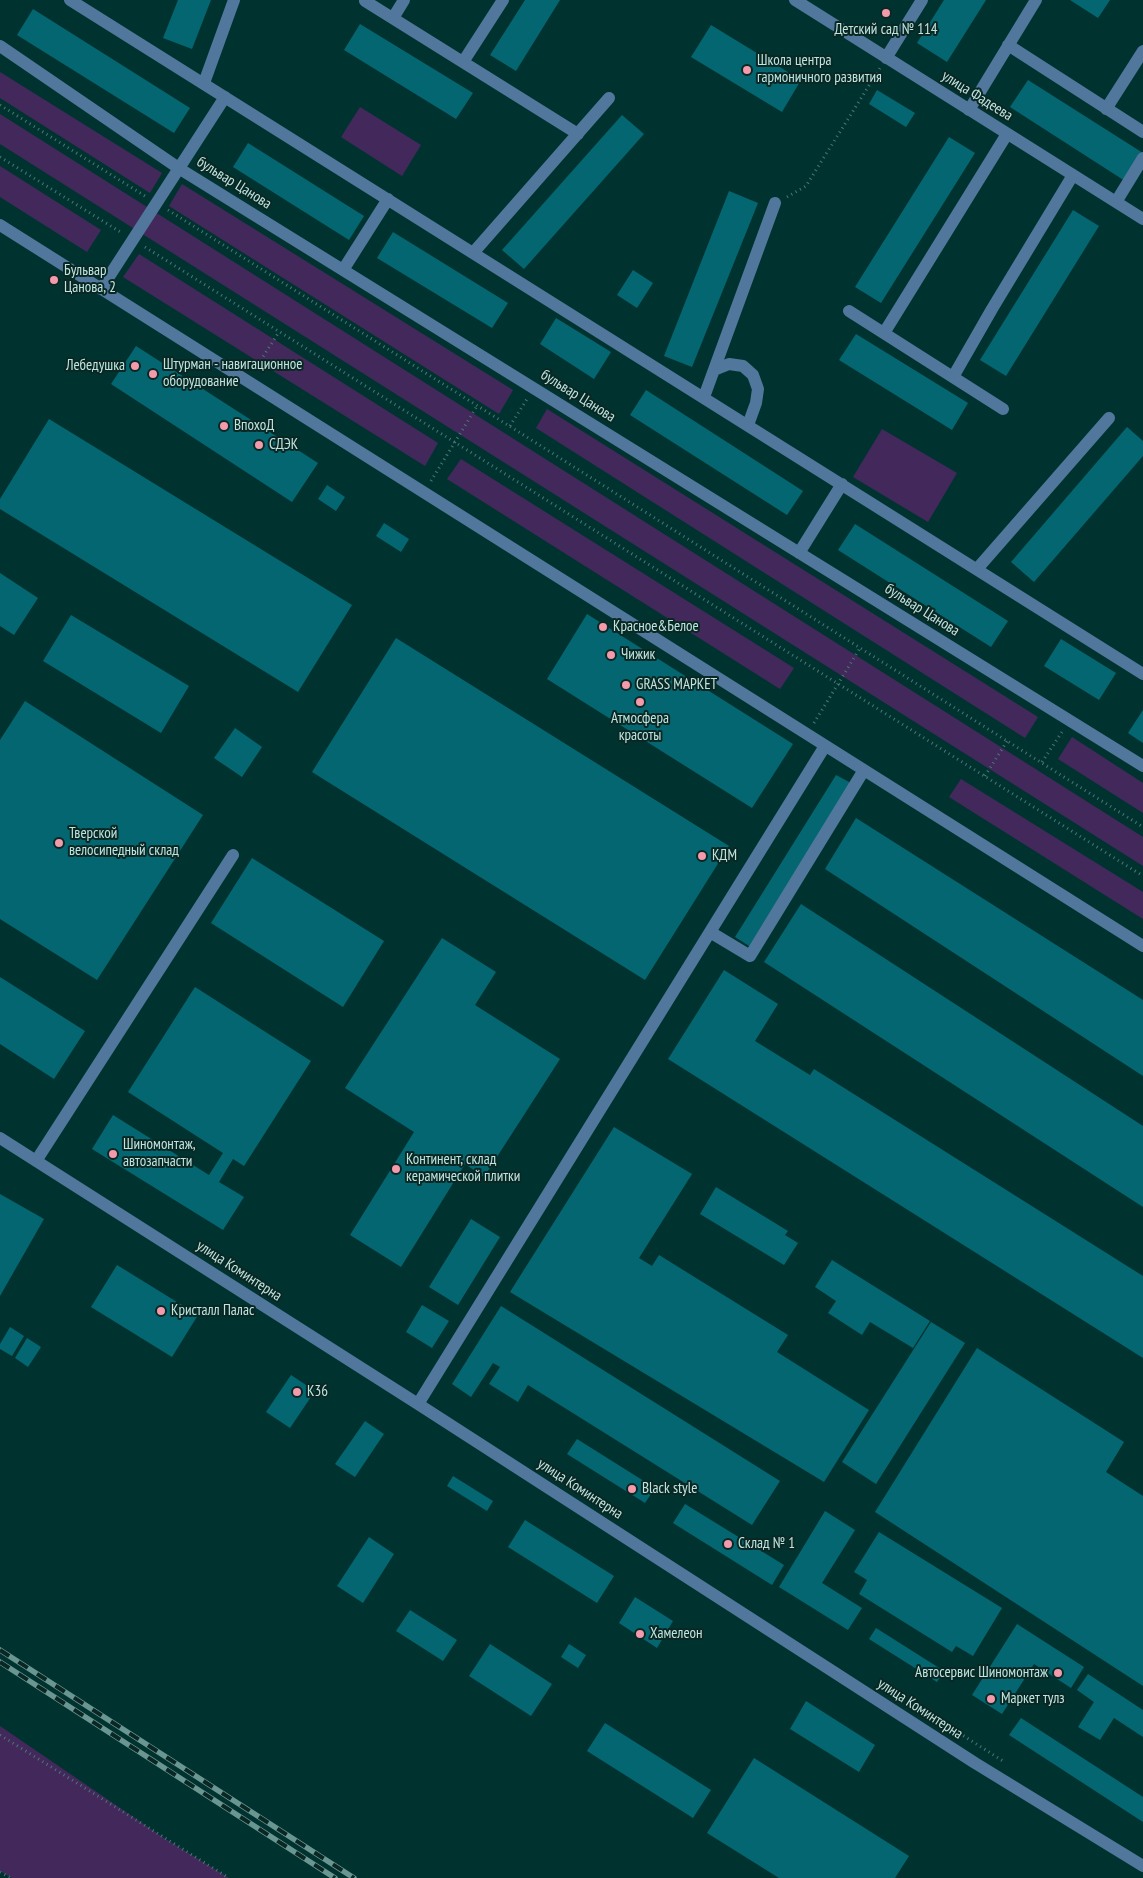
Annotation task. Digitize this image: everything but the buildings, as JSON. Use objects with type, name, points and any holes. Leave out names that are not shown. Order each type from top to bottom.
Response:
[{"type":"street","points":[[70,0],[1143,674]]},
{"type":"street","points":[[204,84],[234,0]]},
{"type":"street","points":[[393,18],[404,0]]},
{"type":"street","points":[[463,62],[503,0]]},
{"type":"street","name":"улица Фадеева","points":[[795,0],[1143,219]]},
{"type":"street","points":[[886,58],[922,0]]},
{"type":"street","points":[[969,110],[1036,0]]},
{"type":"street","points":[[365,1],[578,134]]},
{"type":"street","points":[[1008,45],[1143,132]]},
{"type":"street","name":"бульвар Цанова","points":[[0,46],[180,168],[1143,766]]},
{"type":"street","points":[[1106,109],[1143,51]]},
{"type":"street","points":[[101,289],[225,97]]},
{"type":"street","points":[[473,252],[610,98]]},
{"type":"street","points":[[884,333],[1007,134]]},
{"type":"street","points":[[1116,202],[1143,158]]},
{"type":"street","points":[[953,377],[1073,175]]},
{"type":"street","points":[[343,270],[388,199]]},
{"type":"street","points":[[704,397],[775,203]]},
{"type":"street","points":[[0,226],[1143,946]]},
{"type":"street","points":[[849,311],[1003,409]]},
{"type":"street","points":[[714,370],[729,364],[743,366],[752,375],[758,389],[756,403],[748,425]]},
{"type":"street","points":[[977,569],[1109,418]]},
{"type":"street","points":[[799,553],[842,484]]},
{"type":"street","points":[[418,1404],[825,746]]},
{"type":"street","points":[[710,932],[750,956],[864,770]]},
{"type":"street","points":[[36,1161],[233,855]]},
{"type":"street","name":"улица Коминтерна","points":[[0,1138],[418,1404],[975,1763],[1143,1866]]},
{"type":"path","points":[[775,203],[806,186],[886,58]]},
{"type":"path","points":[[0,105],[1143,826]]},
{"type":"path","points":[[0,157],[1143,876]]},
{"type":"path","points":[[248,382],[279,332]]},
{"type":"path","points":[[510,426],[534,388]]},
{"type":"path","points":[[424,492],[477,406]]},
{"type":"path","points":[[810,729],[860,648]]},
{"type":"path","points":[[1042,762],[1069,720]]},
{"type":"path","points":[[984,777],[1007,741]]},
{"type":"path","points":[[0,1735],[229,1878]]},
{"type":"path","points":[[0,1872],[11,1878]]},
{"type":"shaded area","points":[[0,72],[162,173],[150,193],[0,98]]},
{"type":"shaded area","points":[[360,107],[421,145],[402,176],[341,137]]},
{"type":"shaded area","points":[[0,114],[1143,837],[1143,866],[0,144]]},
{"type":"shaded area","points":[[0,166],[101,230],[87,252],[0,197]]},
{"type":"shaded area","points":[[182,184],[513,390],[499,414],[169,206]]},
{"type":"shaded area","points":[[139,254],[438,443],[425,466],[123,277]]},
{"type":"shaded area","points":[[547,409],[1038,717],[1025,738],[536,428]]},
{"type":"shaded area","points":[[882,429],[957,473],[928,522],[853,477]]},
{"type":"shaded area","points":[[461,459],[794,668],[780,689],[447,479]]},
{"type":"shaded area","points":[[1072,737],[1143,783],[1143,813],[1058,759]]},
{"type":"shaded area","points":[[961,779],[1143,892],[1143,919],[949,797]]},
{"type":"shaded area","points":[[0,1726],[164,1838],[229,1878],[12,1878],[0,1871]]},
{"type":"railway","points":[[0,1650],[354,1878]]},
{"type":"railway","points":[[0,1662],[335,1878]]},
{"type":"place","name":"Детский сад № 114","points":[[886,13]]},
{"type":"place","name":"Школа центра гармоничного развития","points":[[747,70]]},
{"type":"place","name":"Бульвар Цанова, 2","points":[[54,280]]},
{"type":"place","name":"Лебедушка","points":[[135,366]]},
{"type":"place","name":"Штурман - навигационное оборудование","points":[[153,374]]},
{"type":"place","name":"ВпохоД","points":[[224,426]]},
{"type":"place","name":"СДЭК","points":[[259,445]]},
{"type":"place","name":"Красное&Белое","points":[[603,627]]},
{"type":"place","name":"Чижик","points":[[611,655]]},
{"type":"place","name":"GRASS МАРКЕТ","points":[[626,685]]},
{"type":"place","name":"Атмосфера красоты","points":[[640,702]]},
{"type":"place","name":"Тверской велосипедный склад","points":[[59,843]]},
{"type":"place","name":"КДМ","points":[[702,856]]},
{"type":"place","name":"Шиномонтаж, автозапчасти","points":[[113,1154]]},
{"type":"place","name":"Континент, склад керамической плитки","points":[[396,1169]]},
{"type":"place","name":"Кристалл Палас","points":[[161,1311]]},
{"type":"place","name":"К36","points":[[297,1392]]},
{"type":"place","name":"Black style","points":[[632,1489]]},
{"type":"place","name":"Склад № 1","points":[[728,1544]]},
{"type":"place","name":"Хамелеон","points":[[640,1634]]},
{"type":"place","name":"Автосервис Шиномонтаж","points":[[1058,1673]]},
{"type":"place","name":"Маркет тулз","points":[[991,1699]]}]
